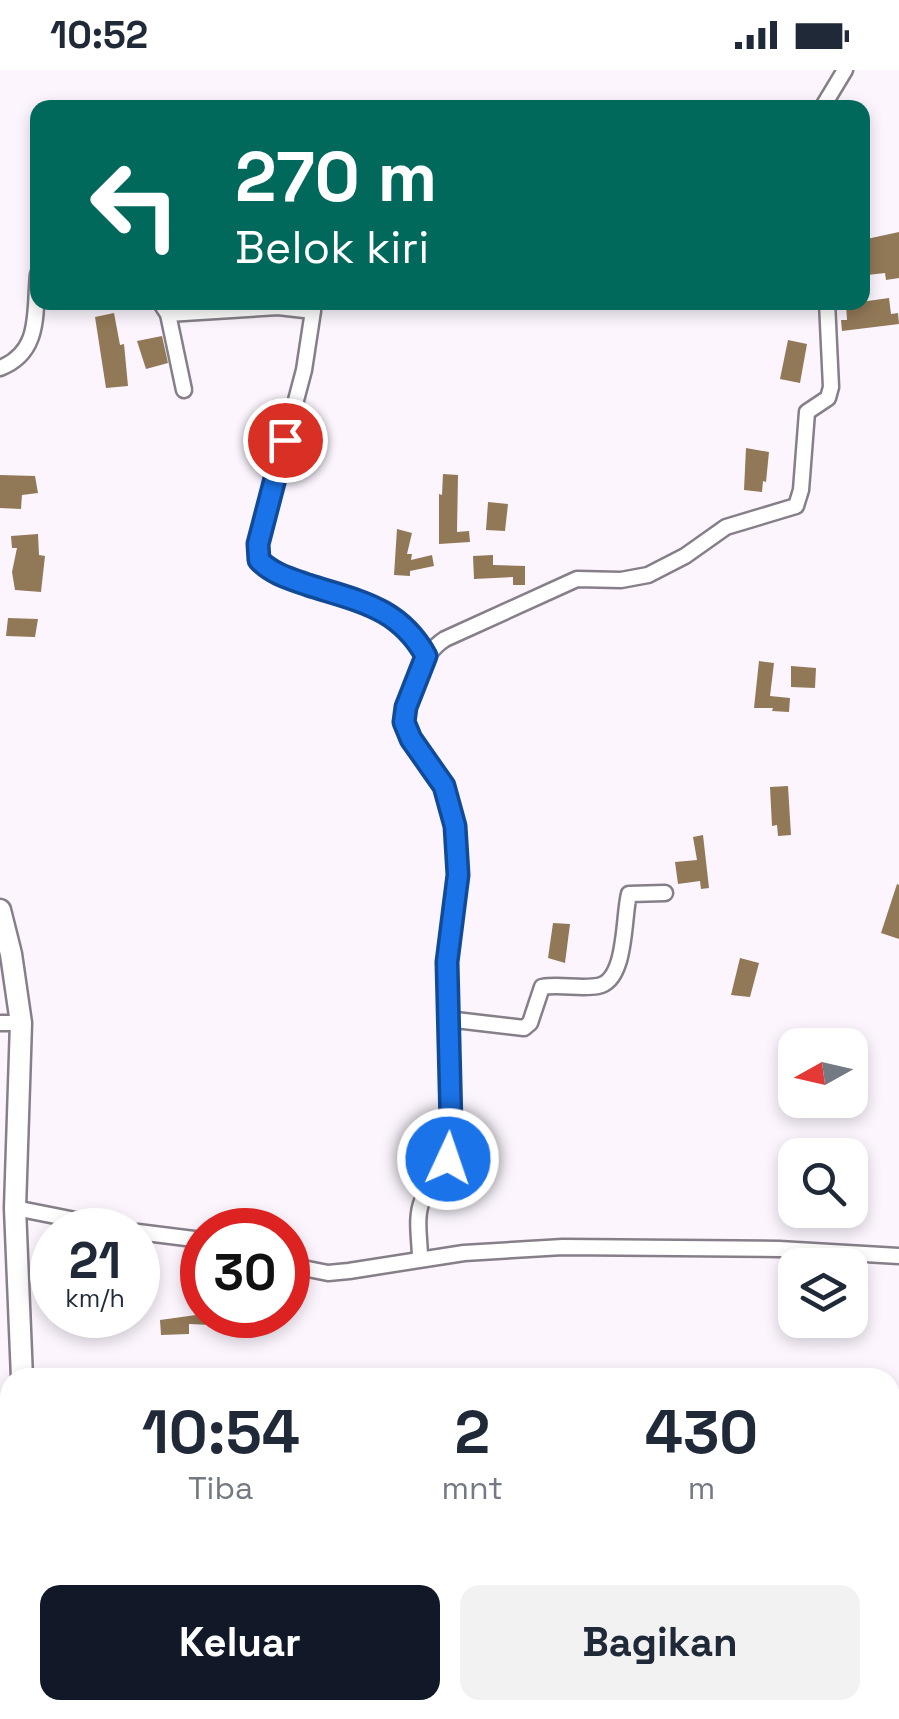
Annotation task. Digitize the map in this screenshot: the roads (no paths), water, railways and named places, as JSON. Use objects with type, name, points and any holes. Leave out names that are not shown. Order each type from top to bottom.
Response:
[{"type":"street","points":[[827,100],[846,70]]},
{"type":"street","points":[[0,368],[13,362],[30,343],[34,310]]},
{"type":"street","points":[[164,310],[184,390]]},
{"type":"street","points":[[314,310],[304,370],[258,544],[258,558],[272,572],[363,602],[400,620],[426,656]]},
{"type":"street","points":[[420,1258],[420,1208],[450,1150],[447,962],[458,875],[455,826],[444,786],[411,739],[404,722],[426,656],[445,639],[570,582],[590,577],[621,580],[648,575],[685,556],[726,527],[796,506],[808,412],[829,397],[832,386],[827,310]]},
{"type":"street","points":[[447,1018],[524,1028],[530,1023],[538,994],[545,986],[604,984],[618,966],[629,894],[665,893]]},
{"type":"street","points":[[0,910],[11,954],[14,1208],[8,1262],[21,1368]]},
{"type":"street","points":[[14,1208],[30,1211]]},
{"type":"street","points":[[310,1269],[328,1273],[420,1258],[563,1247],[779,1249],[899,1256]]}]
